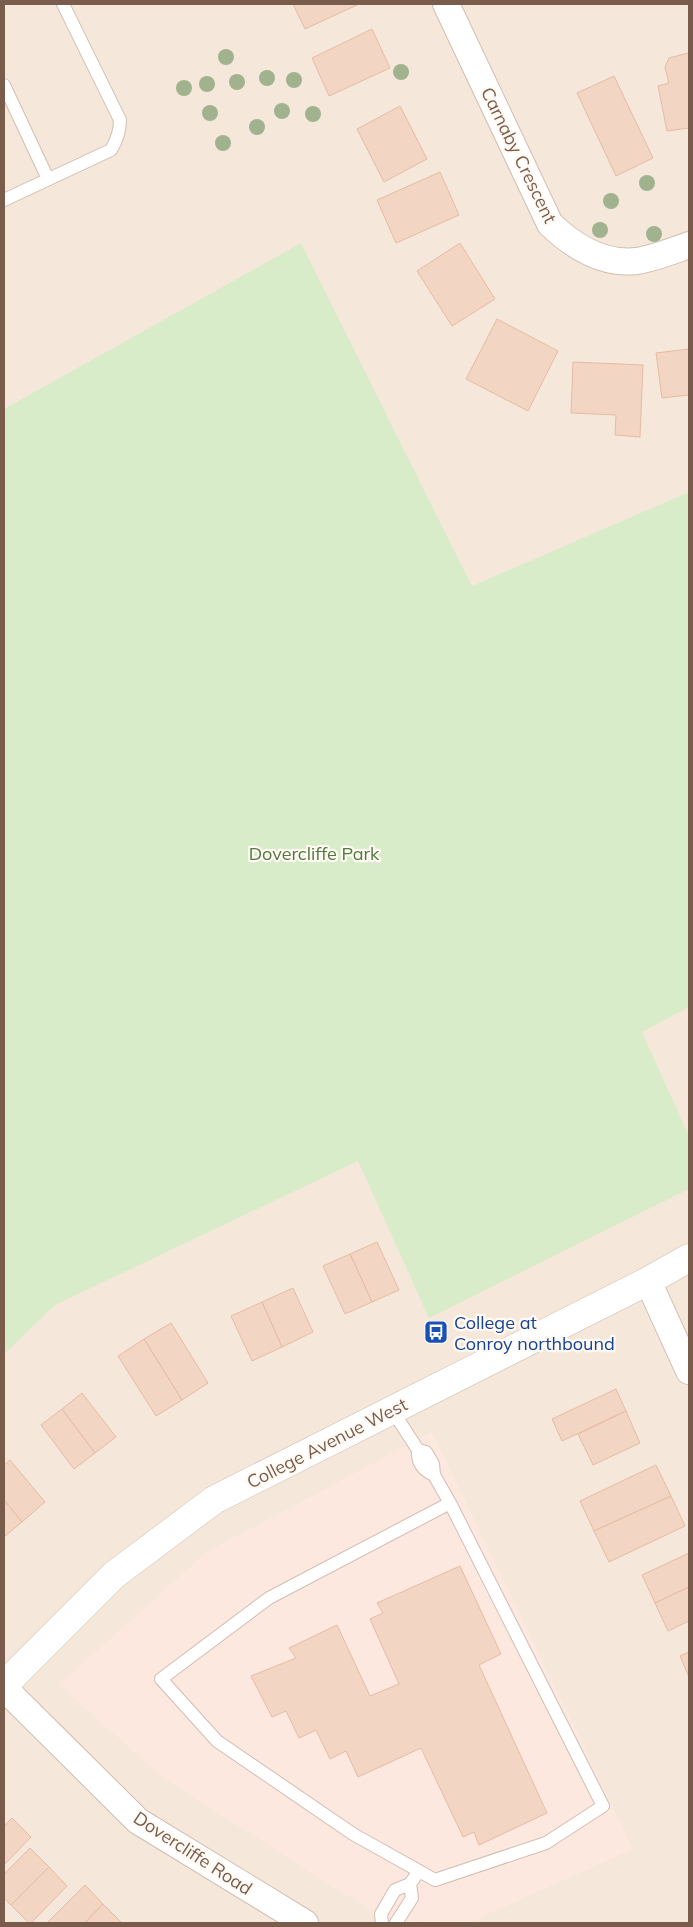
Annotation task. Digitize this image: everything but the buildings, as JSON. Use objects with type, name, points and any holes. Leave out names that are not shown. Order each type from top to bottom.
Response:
[{"type":"street","name":"Carnaby Crescent","points":[[446,4],[550,224],[568,241],[589,254],[616,260],[635,261],[652,258],[689,245]]},
{"type":"street","name":"College Avenue West","points":[[4,1686],[114,1575],[214,1500],[648,1281],[689,1258]]},
{"type":"street","points":[[648,1281],[689,1371]]},
{"type":"street","name":"Dovercliffe Road","points":[[4,1686],[138,1821],[306,1923]]},
{"type":"lane","points":[[4,200],[111,150],[120,131],[120,120],[63,4]]},
{"type":"lane","points":[[4,85],[48,178]]},
{"type":"lane","points":[[392,1410],[418,1450],[426,1452],[433,1464],[434,1475],[450,1503],[603,1806],[546,1843],[435,1880],[353,1834],[217,1742],[161,1679],[269,1598],[450,1503]]},
{"type":"lane","points":[[382,1923],[381,1914],[395,1890],[410,1884],[419,1871]]},
{"type":"lane","points":[[396,1923],[412,1898],[410,1884]]},
{"type":"shaded area","points":[[4,4],[689,4],[689,1923],[4,1923]]},
{"type":"shaded area","points":[[432,1432],[633,1849],[468,1923],[390,1923],[164,1778],[59,1685],[207,1552]]},
{"type":"green space","name":"Dovercliffe Park","points":[[301,243],[472,586],[689,492],[689,1007],[642,1032],[689,1136],[689,1189],[429,1318],[358,1161],[55,1305],[4,1354],[4,409]]},
{"type":"place","name":"College at Conroy northbound","points":[[436,1332]]}]
